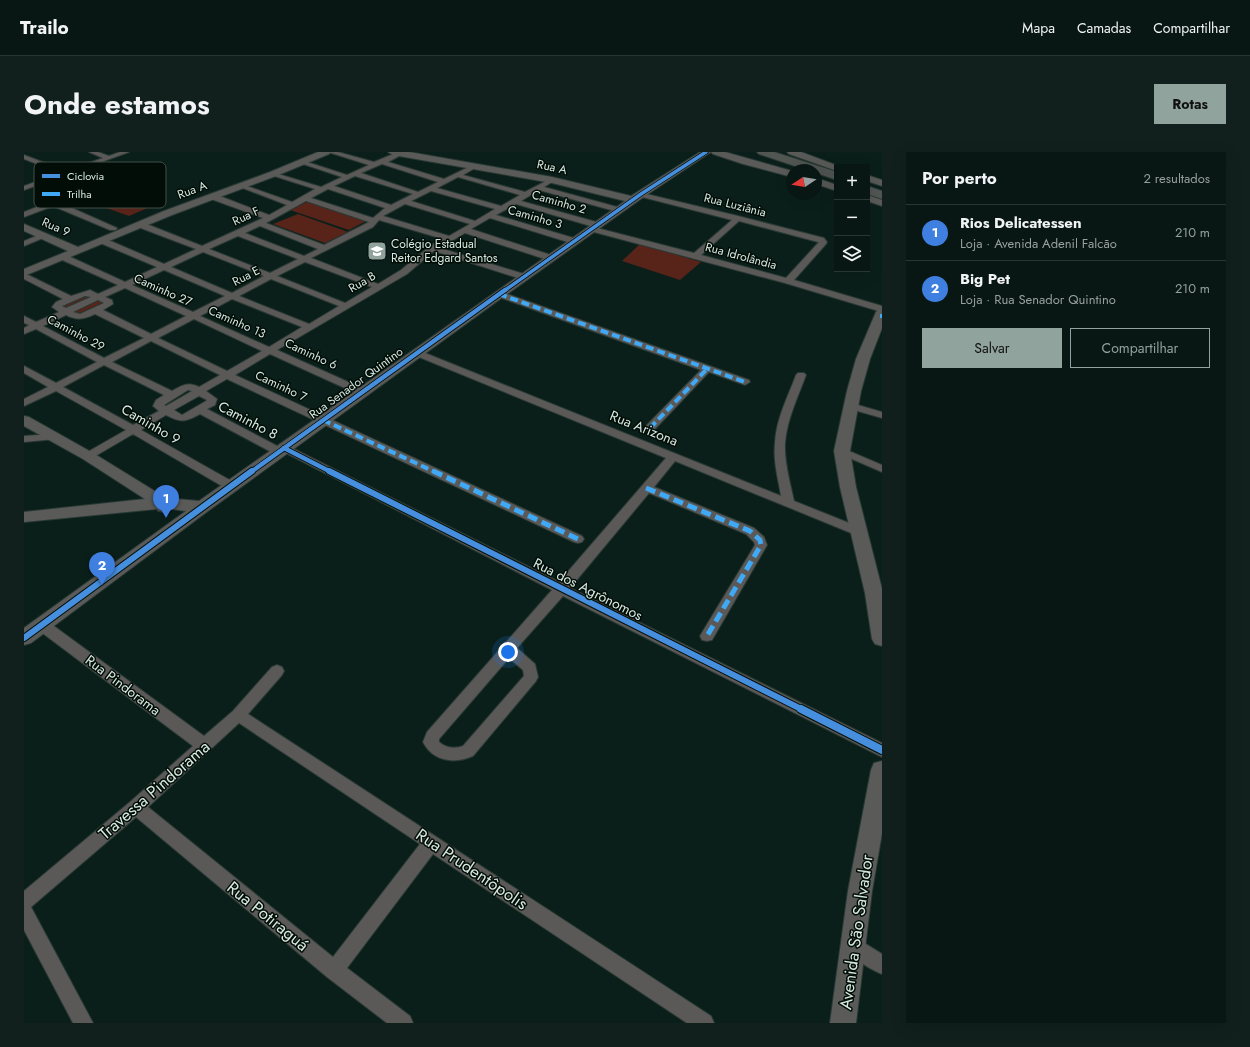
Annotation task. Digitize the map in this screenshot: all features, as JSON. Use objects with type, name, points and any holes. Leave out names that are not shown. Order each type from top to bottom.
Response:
[{"type":"highway","points":[[748,152],[834,175]]},
{"type":"highway","points":[[762,156],[787,164]]},
{"type":"highway","points":[[822,176],[834,179]]},
{"type":"highway","points":[[870,187],[882,191]]},
{"type":"highway","points":[[870,191],[882,195]]},
{"type":"street","points":[[92,152],[109,158]]},
{"type":"street","points":[[98,162],[126,152]]},
{"type":"street","name":"Rua A","points":[[24,275],[141,224],[214,197],[326,152]]},
{"type":"street","points":[[331,152],[444,180]]},
{"type":"street","name":"Rua Senador Quintino","points":[[24,638],[197,510],[499,294],[618,210],[706,152]]},
{"type":"street","points":[[716,152],[762,156],[786,170]]},
{"type":"street","points":[[736,152],[744,159],[762,156]]},
{"type":"street","points":[[792,152],[834,167]]},
{"type":"street","name":"Rua A","points":[[397,153],[552,180],[637,197]]},
{"type":"street","name":"Rua F","points":[[66,312],[260,224],[324,188],[379,163],[397,153]]},
{"type":"street","points":[[24,157],[37,162]]},
{"type":"street","points":[[302,162],[348,177]]},
{"type":"street","name":"Rua E","points":[[24,403],[370,225],[391,208],[444,180],[475,166]]},
{"type":"street","points":[[273,174],[391,208]]},
{"type":"street","points":[[356,174],[419,194]]},
{"type":"street","points":[[457,175],[526,195]]},
{"type":"street","points":[[870,179],[882,183]]},
{"type":"street","name":"Rua B","points":[[165,411],[379,287],[404,272],[433,248],[449,238],[552,180]]},
{"type":"street","points":[[822,183],[834,187]]},
{"type":"street","points":[[24,188],[34,184]]},
{"type":"street","points":[[242,186],[293,205]]},
{"type":"street","points":[[430,188],[502,209]]},
{"type":"street","points":[[538,188],[618,210]]},
{"type":"street","points":[[214,197],[270,218]]},
{"type":"street","name":"Rua Luziânia","points":[[637,197],[738,218],[821,240],[823,242],[788,281]]},
{"type":"street","points":[[305,198],[376,219],[449,238]]},
{"type":"street","points":[[870,199],[882,203]]},
{"type":"street","points":[[404,201],[475,223]]},
{"type":"street","name":"Caminho 2","points":[[514,201],[595,227]]},
{"type":"street","points":[[24,215],[41,208]]},
{"type":"street","points":[[65,208],[113,228]]},
{"type":"street","name":"Caminho 3","points":[[490,216],[574,241]]},
{"type":"street","points":[[695,257],[738,218]]},
{"type":"street","points":[[141,224],[346,306]]},
{"type":"street","points":[[260,224],[324,248]]},
{"type":"street","name":"Rua 9","points":[[24,227],[78,251]]},
{"type":"street","name":"Rua Idrolândia","points":[[595,227],[695,257],[788,281],[882,313]]},
{"type":"street","points":[[465,230],[551,258]]},
{"type":"street","points":[[238,233],[379,287]]},
{"type":"street","points":[[24,244],[44,236]]},
{"type":"street","points":[[103,241],[232,296],[310,327]]},
{"type":"street","points":[[433,248],[524,277]]},
{"type":"street","name":"Caminho 27","points":[[63,257],[193,316]]},
{"type":"street","points":[[24,275],[70,299]]},
{"type":"street","points":[[88,293],[110,303],[108,306],[97,311],[79,317],[57,308],[57,306],[70,299],[88,293]]},
{"type":"street","points":[[499,294],[745,382]]},
{"type":"street","name":"Caminho 7","points":[[97,311],[227,375],[578,539]]},
{"type":"street","points":[[24,332],[66,312]]},
{"type":"street","points":[[882,313],[863,359],[851,406],[842,451],[848,487],[860,532],[882,630]]},
{"type":"street","name":"Caminho 13","points":[[193,316],[271,350]]},
{"type":"street","name":"Caminho 29","points":[[24,319],[105,362],[172,395]]},
{"type":"street","name":"Caminho 6","points":[[271,350],[362,392]]},
{"type":"street","name":"Rua Arizona","points":[[417,353],[860,532]]},
{"type":"street","points":[[650,428],[708,368]]},
{"type":"street","name":"Caminho 9","points":[[24,369],[231,486]]},
{"type":"street","points":[[788,502],[780,458],[781,435],[801,374]]},
{"type":"street","points":[[188,387],[200,391],[212,399],[212,401],[202,411],[187,418],[182,418],[165,411],[158,406],[158,404],[172,395],[188,387]]},
{"type":"street","points":[[851,406],[882,416]]},
{"type":"street","points":[[88,456],[165,411]]},
{"type":"street","name":"Caminho 8","points":[[202,411],[282,450]]},
{"type":"street","points":[[24,420],[88,456],[166,508]]},
{"type":"street","points":[[24,440],[52,437]]},
{"type":"street","name":"Rua dos Agrônomos","points":[[282,450],[882,750]]},
{"type":"street","points":[[842,451],[882,469]]},
{"type":"street","points":[[509,649],[527,664],[531,672],[531,676],[468,751],[459,755],[452,755],[434,747],[431,742],[432,737],[509,649],[561,590],[674,456]]},
{"type":"street","points":[[106,468],[133,496],[120,507]]},
{"type":"street","points":[[646,488],[750,531],[760,540],[761,546],[707,636]]},
{"type":"street","points":[[24,517],[120,507],[197,510]]},
{"type":"street","points":[[24,526],[142,514],[166,508]]},
{"type":"street","name":"Rua Pindorama","points":[[42,625],[204,745]]},
{"type":"street","name":"Travessa Pindorama","points":[[24,902],[136,807],[238,715],[277,671]]},
{"type":"street","name":"Rua Prudentôpolis","points":[[238,715],[704,1023]]},
{"type":"street","name":"Avenida São Salvador","points":[[843,1023],[860,891],[881,780]]},
{"type":"street","name":"Rua Potiraguá","points":[[136,807],[334,970],[402,1023]]},
{"type":"street","points":[[334,970],[432,842]]},
{"type":"street","points":[[24,912],[83,1023]]},
{"type":"street","points":[[853,945],[882,965]]},
{"type":"shaded area","points":[[307,202],[366,221],[349,230],[290,210]]},
{"type":"shaded area","points":[[106,208],[147,208],[129,216]]},
{"type":"shaded area","points":[[298,214],[348,232],[325,243],[273,224]]},
{"type":"shaded area","points":[[640,244],[701,262],[680,280],[622,261]]},
{"type":"shaded area","points":[[89,294],[108,304],[82,316],[63,306]]},
{"type":"marked path","points":[[499,294],[745,382]]},
{"type":"marked path","points":[[650,428],[708,368]]},
{"type":"marked path","points":[[323,420],[578,539]]},
{"type":"marked path","points":[[646,488],[750,531],[760,540],[761,545],[707,636]]},
{"type":"cycle path","points":[[24,638],[202,507],[499,294],[641,194],[706,152]]},
{"type":"cycle path","points":[[284,448],[882,750]]},
{"type":"place","name":"Colégio Estadual Reitor Edgard Santos","points":[[377,251]]},
{"type":"place","name":"Rios Delicatessen","points":[[166,518]]},
{"type":"place","name":"Big Pet","points":[[102,585]]}]
